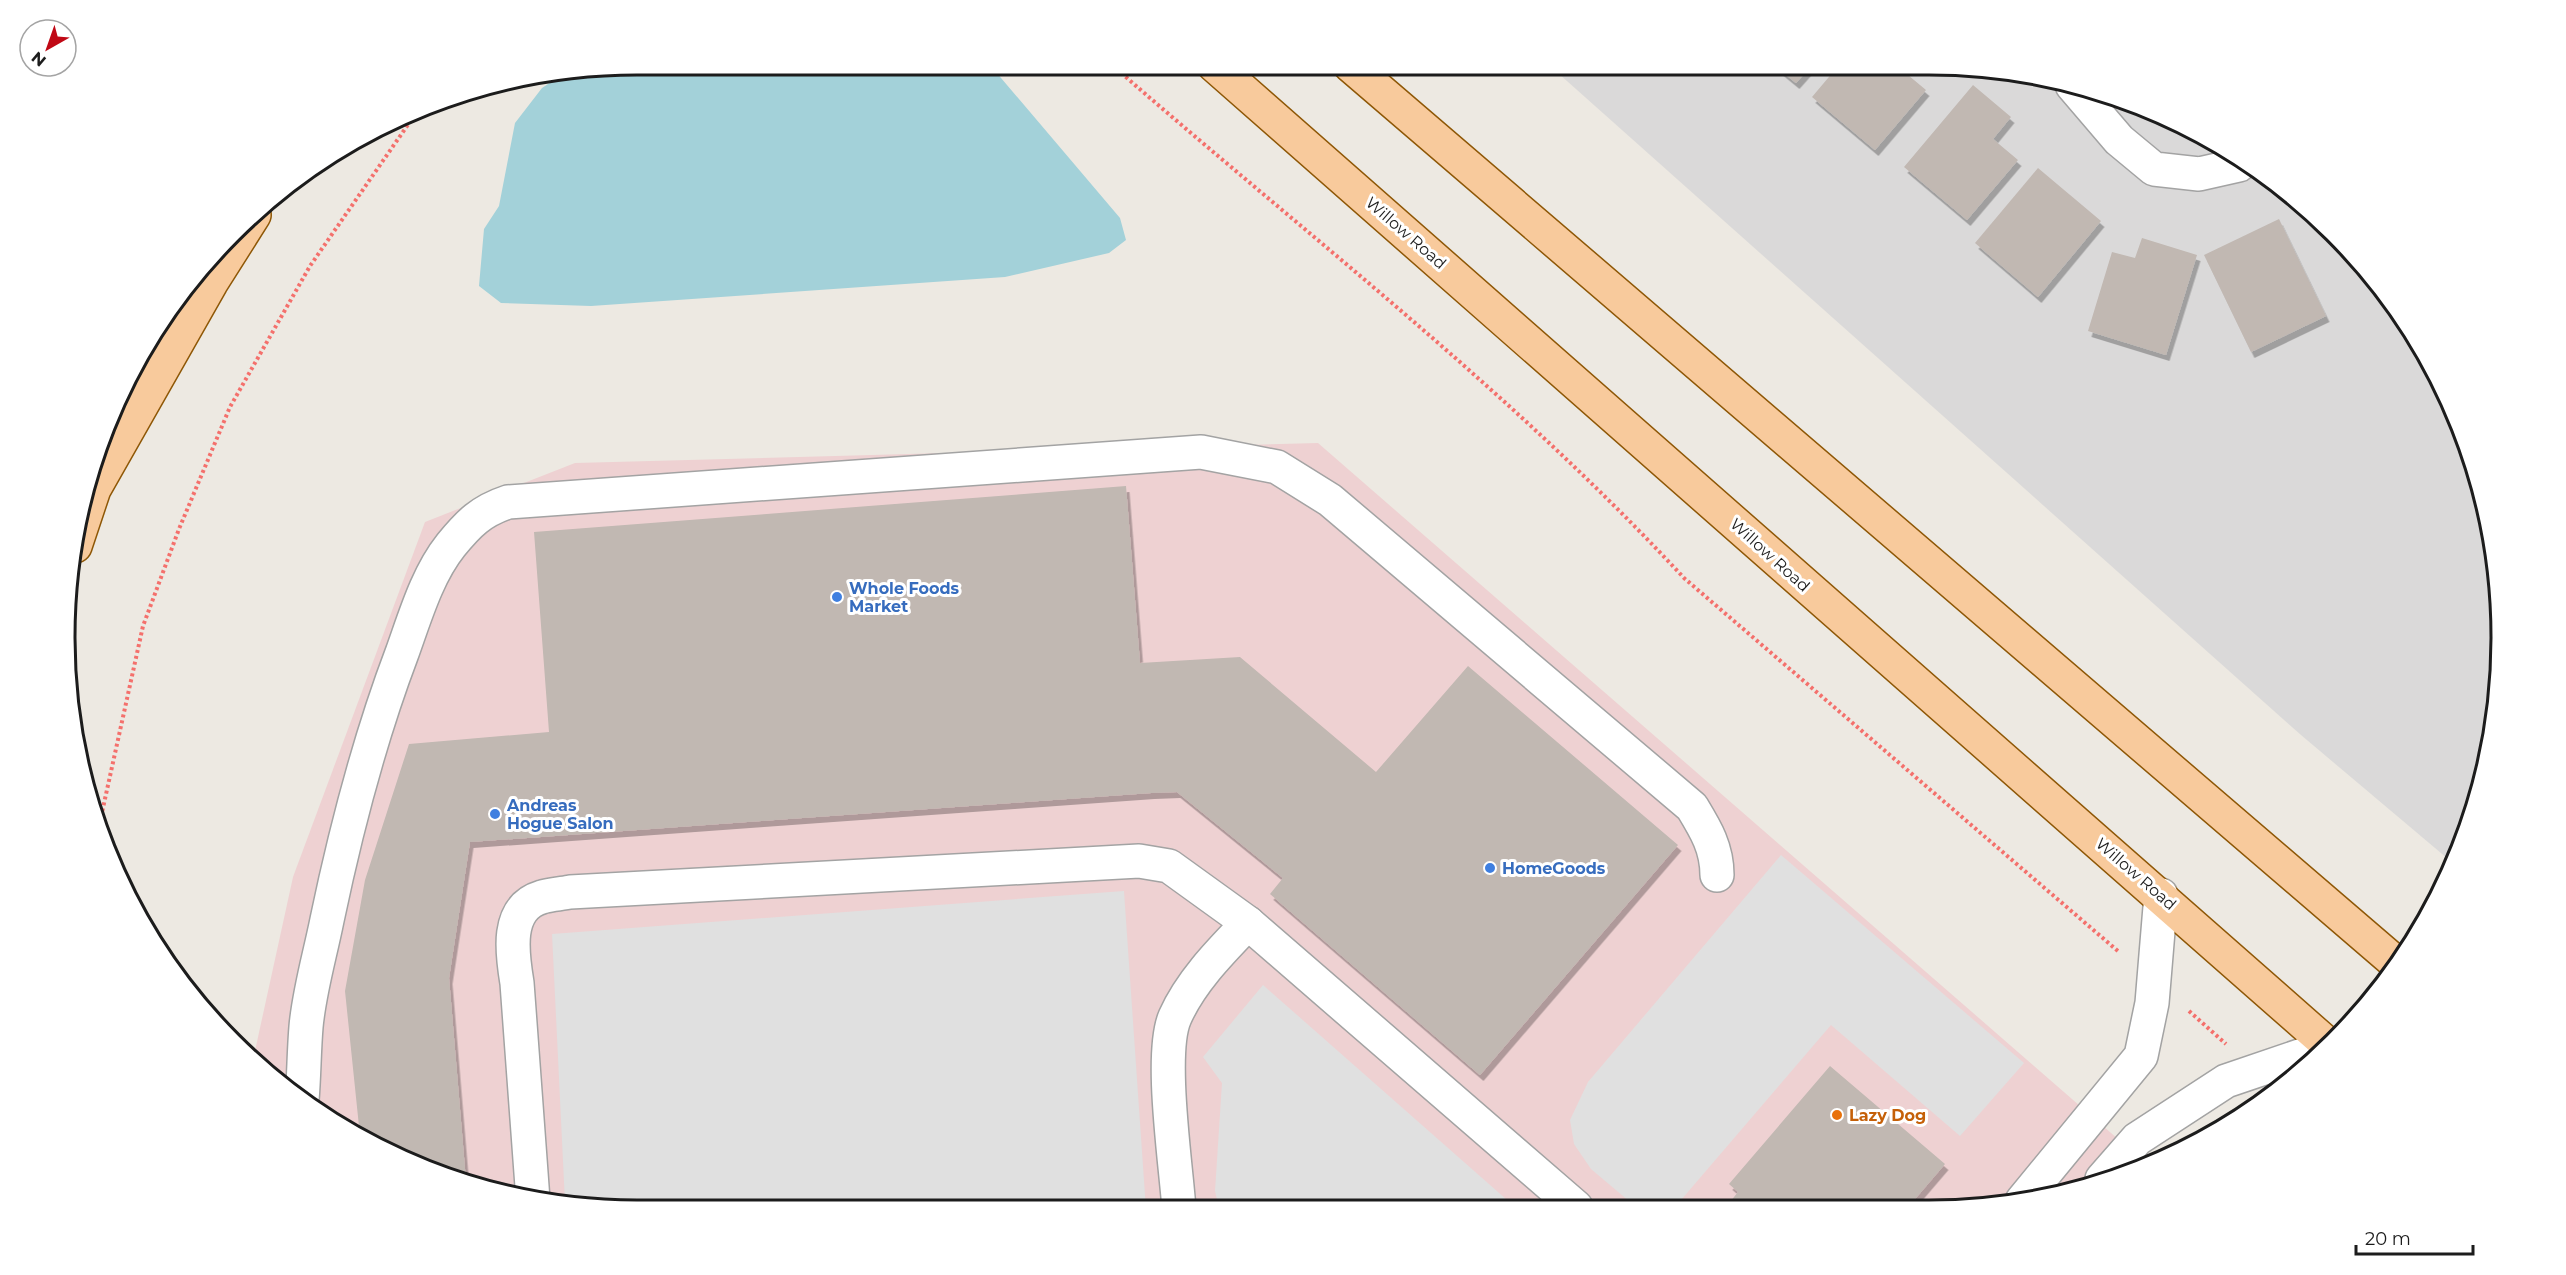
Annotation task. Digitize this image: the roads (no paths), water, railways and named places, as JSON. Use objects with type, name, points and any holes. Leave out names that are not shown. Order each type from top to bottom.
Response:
[{"type":"main road","name":"Willow Road","points":[[1226,75],[1943,709],[2161,896],[2322,1039]]},
{"type":"main road","points":[[1363,75],[2390,958]]},
{"type":"main road","points":[[96,485],[234,246]]},
{"type":"street","points":[[2082,96],[2119,140],[2154,169],[2199,174],[2235,166]]},
{"type":"street","points":[[303,1089],[306,1025],[322,941],[347,826],[388,689],[423,595],[445,555],[486,510],[508,502],[1201,452],[1277,467],[1330,500],[1692,807],[1708,833],[1717,857],[1717,876]]},
{"type":"street","points":[[532,1190],[517,983],[512,954],[515,920],[527,905],[541,897],[570,892],[1139,861],[1169,866],[1248,923],[1568,1200]]},
{"type":"street","points":[[2031,1190],[2141,1056],[2149,1021],[2154,981],[2161,896]]},
{"type":"street","points":[[1178,1200],[1167,1049],[1175,1018],[1191,991],[1214,958],[1248,923]]},
{"type":"street","points":[[2110,1170],[2137,1139],[2226,1081],[2306,1054]]},
{"type":"water","points":[[998,75],[1120,218],[1126,240],[1109,253],[1005,277],[591,306],[501,303],[479,286],[484,229],[499,206],[515,123],[542,88],[551,82],[601,76]]},
{"type":"place","name":"Whole Foods Market","points":[[837,597]]},
{"type":"place","name":"Andreas Hogue Salon","points":[[495,814]]},
{"type":"place","name":"HomeGoods","points":[[1490,868]]},
{"type":"place","name":"Lazy Dog","points":[[1837,1115]]}]
